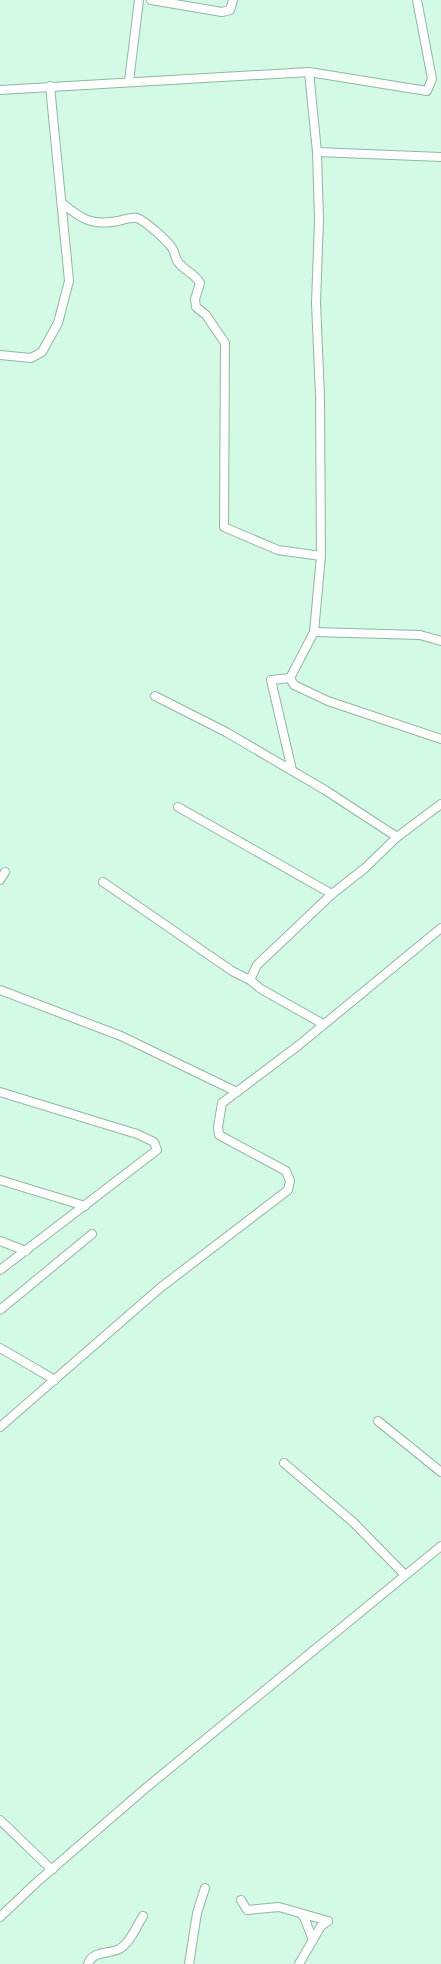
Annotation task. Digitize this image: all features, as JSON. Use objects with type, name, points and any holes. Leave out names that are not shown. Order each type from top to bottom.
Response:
[{"type":"street","points":[[129,81],[139,0]]},
{"type":"street","points":[[151,0],[222,12],[230,10],[233,0]]},
{"type":"street","points":[[0,90],[309,72],[427,91],[432,79],[417,0]]},
{"type":"street","points":[[290,678],[314,632],[321,556],[320,396],[316,303],[319,220],[318,152],[309,72]]},
{"type":"street","points":[[0,354],[31,358],[42,352],[58,323],[69,281],[50,86]]},
{"type":"street","points":[[318,152],[441,157]]},
{"type":"street","points":[[62,203],[79,218],[94,223],[139,219],[172,247],[178,262],[189,274],[196,276],[200,283],[196,306],[206,316],[225,343],[224,527],[278,550],[321,556]]},
{"type":"street","points":[[314,632],[420,635],[441,641]]},
{"type":"street","points":[[290,678],[294,685],[328,701],[441,739]]},
{"type":"street","points":[[290,678],[271,680],[292,770]]},
{"type":"street","points":[[155,696],[226,732],[292,770],[397,837]]},
{"type":"street","points":[[250,980],[257,965],[332,894],[365,868],[397,837],[441,804]]},
{"type":"street","points":[[178,807],[332,894]]},
{"type":"street","points":[[0,880],[5,872]]},
{"type":"street","points":[[104,882],[232,971],[323,1024]]},
{"type":"street","points":[[0,1427],[160,1288],[288,1190],[290,1181],[286,1171],[219,1135],[218,1127],[222,1103],[299,1045],[441,928]]},
{"type":"street","points":[[0,990],[120,1036],[237,1092]]},
{"type":"street","points":[[0,1092],[137,1134],[154,1142],[157,1150],[0,1270]]},
{"type":"street","points":[[0,1180],[84,1206]]},
{"type":"street","points":[[0,1310],[92,1234]]},
{"type":"street","points":[[0,1241],[26,1251]]},
{"type":"street","points":[[0,1348],[55,1380]]},
{"type":"street","points":[[378,1421],[441,1472]]},
{"type":"street","points":[[284,1463],[353,1522],[405,1575]]},
{"type":"street","points":[[0,1917],[147,1787],[441,1546]]},
{"type":"street","points":[[0,1820],[52,1870]]},
{"type":"street","points":[[189,1964],[198,1913],[205,1888]]},
{"type":"street","points":[[241,1900],[247,1910],[279,1907],[328,1921],[321,1926],[299,1964]]},
{"type":"street","points":[[300,1913],[304,1917],[313,1940]]},
{"type":"street","points":[[88,1964],[94,1956],[120,1949],[144,1916]]}]
